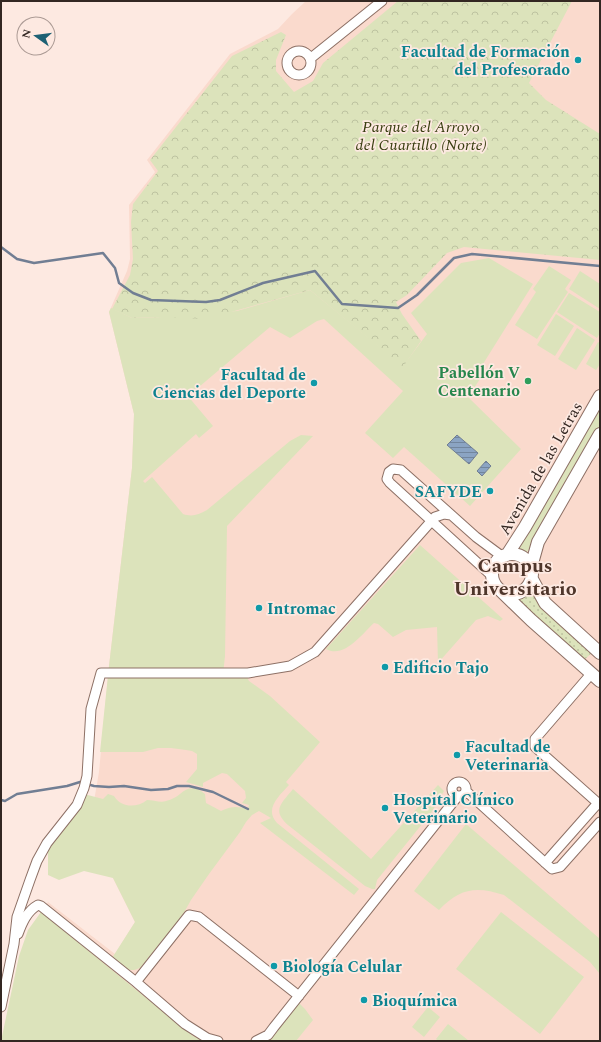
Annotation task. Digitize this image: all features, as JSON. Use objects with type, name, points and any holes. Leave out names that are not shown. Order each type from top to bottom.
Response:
[{"type":"main road","name":"Avenida de las Letras","points":[[505,556],[525,527],[600,396]]},
{"type":"main road","points":[[501,591],[509,594],[518,594],[526,589],[538,542],[600,434]]},
{"type":"main road","points":[[596,678],[531,620],[494,584],[492,576],[494,564],[505,556],[513,554],[526,560],[545,603],[600,653]]},
{"type":"street","points":[[311,58],[382,1]]},
{"type":"street","points":[[492,576],[388,481],[387,476],[391,470],[401,470],[476,537],[505,556]]},
{"type":"street","points":[[1,1007],[14,944],[17,917],[37,861],[47,843],[77,804],[84,788],[91,709],[101,673],[248,673],[290,666],[315,652],[432,521],[439,515],[451,515]]},
{"type":"street","points":[[545,863],[599,804],[535,747],[535,739],[596,678]]},
{"type":"street","points":[[256,1041],[268,1035],[459,793],[552,869],[560,867],[600,822]]},
{"type":"street","points":[[14,944],[28,915],[35,907],[38,905],[41,906],[136,982],[185,1024],[207,1038],[218,1041]]},
{"type":"street","points":[[136,982],[189,915],[199,917],[299,996]]},
{"type":"shaded area","points":[[306,1],[600,1],[600,1041],[175,1041],[39,915],[48,902],[115,954],[135,922],[113,878],[94,801],[99,772],[109,666],[132,468],[134,414],[109,312],[127,271],[130,259],[129,205],[155,172],[147,160],[230,54],[278,29]]},
{"type":"green space","name":"Parque del Arroyo del Cuartillo (Norte)","points":[[398,1],[572,1],[529,83],[546,100],[600,134],[600,260],[464,247],[447,253],[407,295],[396,302],[402,314],[421,341],[403,367],[310,290],[206,319],[162,317],[132,318],[112,309],[130,275],[133,259],[131,222],[133,204],[158,171],[150,160],[232,56],[281,32],[286,35],[276,60],[276,71],[294,92],[313,81],[323,63]]},
{"type":"green space","points":[[489,258],[533,284],[478,372],[482,376],[468,397],[521,449],[470,506],[404,447],[393,458],[365,433],[403,391],[324,319],[317,321],[290,338],[270,327],[193,392],[187,395],[213,426],[199,438],[196,434],[143,481],[145,483],[152,477],[183,514],[195,515],[207,510],[290,441],[301,435],[313,436],[227,526],[225,656],[223,674],[246,675],[249,681],[270,696],[320,742],[286,782],[289,785],[277,798],[272,808],[273,818],[277,823],[359,889],[354,895],[260,823],[271,818],[259,811],[252,815],[246,822],[191,900],[182,916],[141,967],[132,970],[125,968],[112,958],[135,922],[113,878],[84,871],[59,880],[48,875],[48,851],[51,843],[84,794],[103,799],[108,794],[114,796],[121,803],[129,806],[143,803],[147,800],[162,802],[168,801],[192,788],[205,794],[206,803],[221,811],[234,807],[248,809],[249,805],[242,803],[246,798],[245,791],[227,774],[222,773],[203,783],[203,787],[186,782],[197,769],[197,754],[192,751],[158,748],[143,752],[100,752],[132,468],[134,414],[109,312],[111,308],[132,318],[237,311],[310,290],[403,366],[427,334],[411,313],[461,263]]},
{"type":"green space","points":[[549,266],[571,280],[565,289],[568,292],[537,339],[515,325],[536,292],[533,289]]},
{"type":"green space","points":[[580,271],[600,284],[600,309],[569,289]]},
{"type":"green space","points":[[569,293],[600,312],[600,333],[597,338],[557,312]]},
{"type":"green space","points":[[556,314],[574,326],[555,356],[537,345]]},
{"type":"green space","points":[[577,328],[595,340],[576,370],[558,359]]},
{"type":"green space","points":[[598,342],[600,343],[600,364],[596,370],[586,364]]},
{"type":"green space","points":[[600,405],[600,425],[526,554],[516,549]]},
{"type":"green space","points":[[420,545],[503,619],[500,621],[488,616],[476,620],[438,663],[437,627],[406,630],[393,637],[378,624],[374,623],[358,639],[346,648],[339,651],[326,649]]},
{"type":"green space","points":[[532,590],[593,652],[584,660],[516,599],[528,595]]},
{"type":"green space","points":[[438,785],[444,791],[431,813],[377,880],[375,889],[365,886],[288,825],[283,820],[279,811],[282,803],[293,789],[371,859]]},
{"type":"green space","points":[[466,824],[600,939],[600,974],[590,962],[504,895],[485,890],[469,891],[454,897],[439,910],[414,891]]},
{"type":"green space","points":[[41,912],[193,1036],[203,1041],[1,1041],[19,956],[28,930]]},
{"type":"green space","points":[[501,912],[584,977],[540,1034],[456,969]]},
{"type":"green space","points":[[299,1003],[313,1020],[296,1041],[268,1041]]},
{"type":"green space","points":[[428,1007],[440,1017],[424,1037],[412,1027]]},
{"type":"green space","points":[[448,1024],[469,1041],[438,1041],[436,1039]]},
{"type":"water","points":[[457,435],[478,453],[469,464],[447,445]]},
{"type":"water","points":[[486,461],[491,466],[482,476],[477,471]]},
{"type":"waterway","points":[[1,247],[17,259],[34,263],[103,253],[115,268],[119,283],[133,293],[151,300],[206,302],[220,300],[263,283],[315,271],[342,304],[398,308],[417,295],[454,258],[472,254],[600,266]]},
{"type":"waterway","points":[[1,800],[5,801],[17,794],[67,786],[80,782],[94,786],[124,786],[151,790],[168,789],[177,786],[189,786],[213,792],[248,809]]},
{"type":"place","name":"Facultad de Formación del Profesorado","points":[[578,60]]},
{"type":"place","name":"Pabellón V Centenario","points":[[528,381]]},
{"type":"place","name":"Facultad de Ciencias del Deporte","points":[[314,383]]},
{"type":"place","name":"SAFYDE","points":[[490,491]]},
{"type":"place","name":"Intromac","points":[[259,608]]},
{"type":"place","name":"Edificio Tajo","points":[[385,667]]},
{"type":"place","name":"Facultad de Veterinaria","points":[[457,755]]},
{"type":"place","name":"Hospital Clínico Veterinario","points":[[385,808]]},
{"type":"place","name":"Biología Celular","points":[[274,966]]},
{"type":"place","name":"Bioquímica","points":[[364,1000]]},
{"type":"district","name":"Campus Universitario","points":[[515,576]]}]
